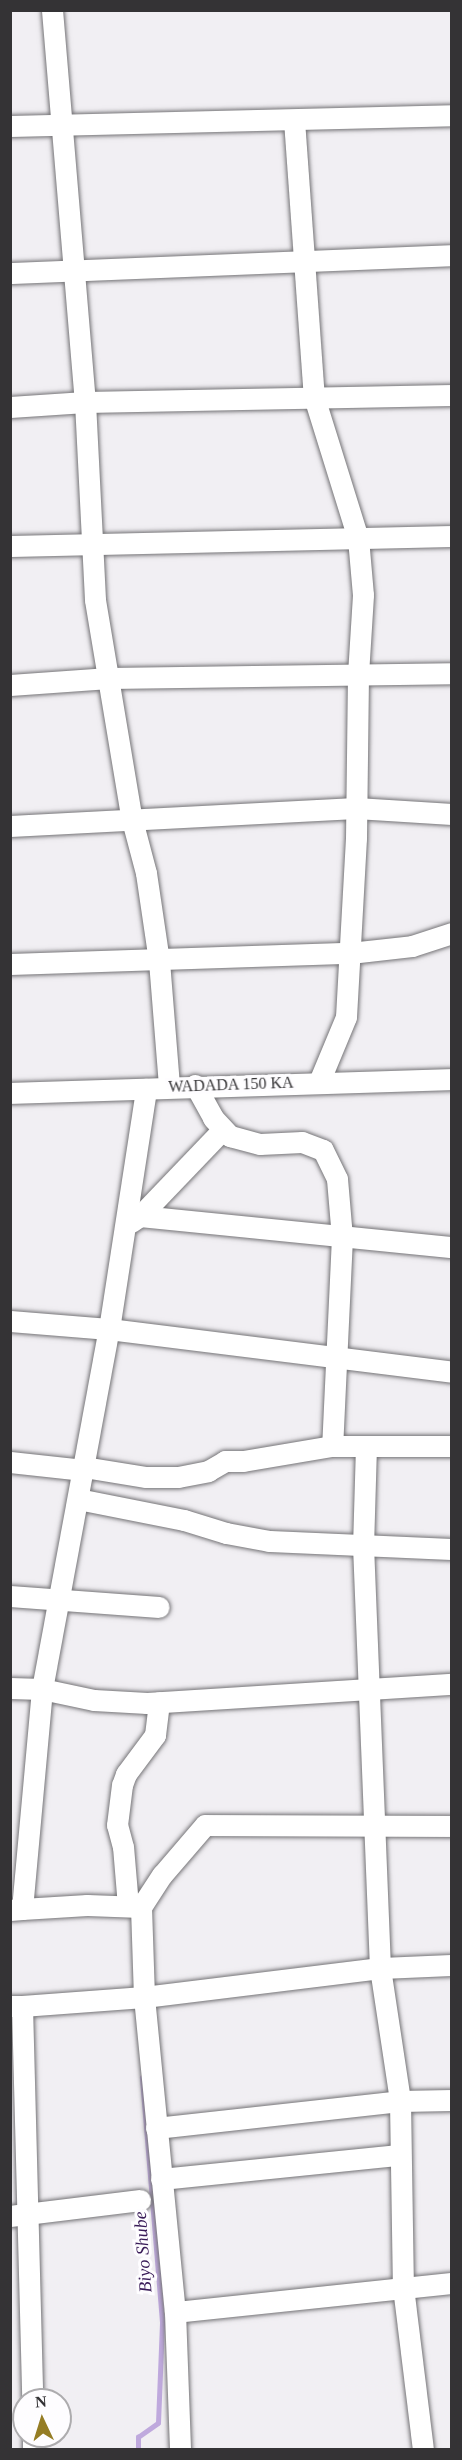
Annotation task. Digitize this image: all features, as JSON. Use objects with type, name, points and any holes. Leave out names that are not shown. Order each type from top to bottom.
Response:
[{"type":"street","points":[[52,10],[85,402],[94,600],[132,820],[146,873],[159,961],[169,1086]]},
{"type":"street","points":[[10,126],[452,115]]},
{"type":"street","points":[[294,120],[314,397],[358,538],[362,572],[363,621],[358,675],[356,808],[346,1017],[319,1082]]},
{"type":"street","points":[[10,273],[452,255]]},
{"type":"street","points":[[10,407],[85,402],[452,395]]},
{"type":"street","points":[[10,546],[91,542],[452,536]]},
{"type":"street","points":[[10,685],[109,678],[452,673]]},
{"type":"street","points":[[10,826],[356,808],[452,814]]},
{"type":"street","points":[[10,964],[159,961],[350,952],[412,946],[452,933]]},
{"type":"street","name":"WADADA 150 KA","points":[[10,1093],[146,1089],[195,1085],[452,1079]]},
{"type":"street","points":[[195,1085],[213,1118],[230,1136],[260,1144],[302,1142],[323,1150],[337,1179],[342,1237],[332,1446]]},
{"type":"street","points":[[135,1906],[87,1905],[16,1909],[42,1689],[109,1329],[133,1221],[146,1089]]},
{"type":"street","points":[[133,1221],[223,1129]]},
{"type":"street","points":[[133,1221],[452,1247]]},
{"type":"street","points":[[10,1321],[109,1329],[452,1372]]},
{"type":"street","points":[[10,1462],[146,1477],[178,1477],[208,1471],[225,1461],[243,1461],[332,1446],[452,1446]]},
{"type":"street","points":[[366,1446],[363,1545],[367,1691],[380,1968],[400,2101],[399,2155],[403,2287],[423,2450]]},
{"type":"street","points":[[78,1499],[184,1520],[226,1533],[269,1541],[452,1550]]},
{"type":"street","points":[[10,1596],[60,1602],[159,1606]]},
{"type":"street","points":[[10,1688],[42,1689],[94,1700],[159,1702],[452,1684]]},
{"type":"street","points":[[159,1702],[155,1735],[126,1774],[122,1785],[117,1825],[135,1906],[176,2312],[180,2450]]},
{"type":"street","points":[[135,1906],[205,1825],[452,1826]]},
{"type":"street","points":[[31,2388],[19,2216],[16,2006],[144,1997],[380,1968],[452,1965]]},
{"type":"street","points":[[156,2127],[400,2101],[452,2100]]},
{"type":"street","points":[[161,2179],[399,2155]]},
{"type":"street","points":[[19,2216],[140,2200]]},
{"type":"street","points":[[176,2312],[452,2283]]},
{"type":"waterway","name":"Biyo Shube","points":[[138,2450],[138,2437],[158,2423],[162,2322],[142,2078]]}]
